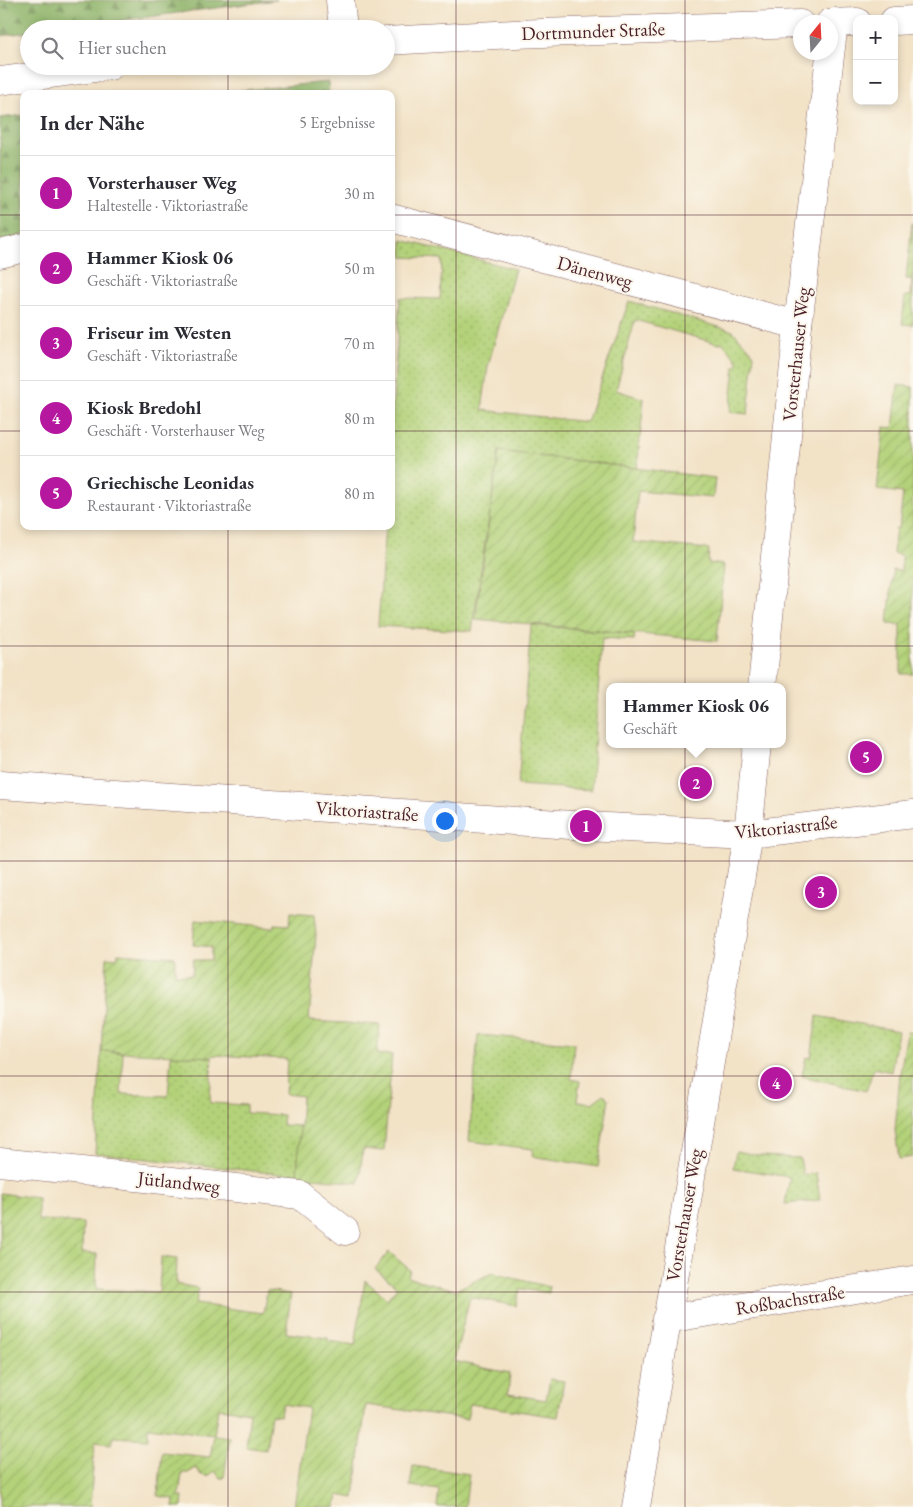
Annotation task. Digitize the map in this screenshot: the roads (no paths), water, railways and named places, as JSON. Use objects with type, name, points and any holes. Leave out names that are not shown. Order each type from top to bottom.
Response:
[{"type":"street","points":[[340,0],[342,20]]},
{"type":"street","points":[[898,21],[913,20]]},
{"type":"street","name":"Vorsterhauser Weg","points":[[762,683],[798,325],[841,22]]},
{"type":"street","name":"Dortmunder Straße","points":[[395,41],[514,34],[793,24]]},
{"type":"street","points":[[0,81],[44,75]]},
{"type":"street","name":"Dänenweg","points":[[395,219],[798,325]]},
{"type":"street","points":[[0,254],[20,249]]},
{"type":"street","name":"Vorsterhauser Weg","points":[[636,1507],[748,834],[757,748]]},
{"type":"street","name":"Viktoriastraße","points":[[0,785],[576,826],[748,834],[913,814]]},
{"type":"street","name":"Jütlandweg","points":[[0,1162],[300,1195],[345,1231]]},
{"type":"street","name":"Roßbachstraße","points":[[666,1320],[913,1280]]},
{"type":"place","name":"Griechische Leonidas","points":[[866,757]]},
{"type":"place","name":"Hammer Kiosk 06","points":[[696,783]]},
{"type":"place","name":"Vorsterhauser Weg","points":[[586,826]]},
{"type":"place","name":"Friseur im Westen","points":[[821,892]]},
{"type":"place","name":"Kiosk Bredohl","points":[[776,1083]]}]
